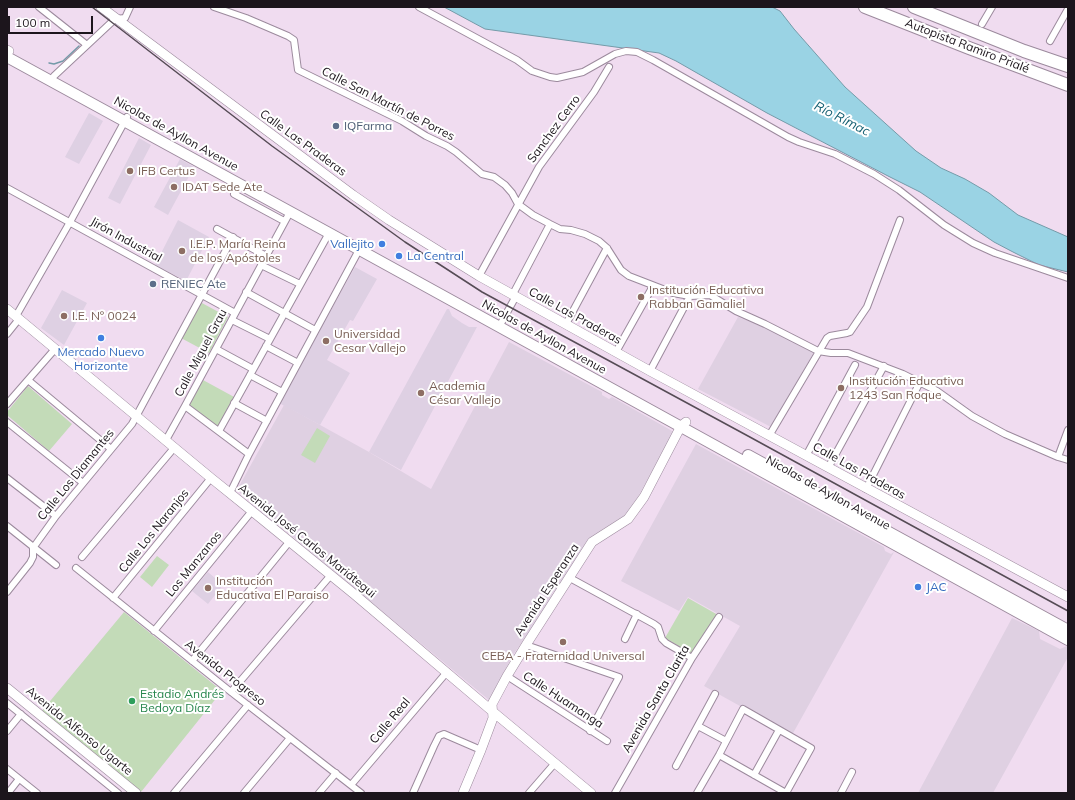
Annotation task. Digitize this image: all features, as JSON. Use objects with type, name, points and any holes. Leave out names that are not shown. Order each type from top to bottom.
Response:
[{"type":"highway","name":"Autopista Ramiro Prialé","points":[[866,7],[1068,85]]},
{"type":"highway","name":"Autopista Ramiro Prialé","points":[[914,7],[1022,50],[1068,66]]},
{"type":"main road","name":"Nicolas de Ayllon Avenue","points":[[8,54],[54,76],[126,119],[359,250],[500,324]]},
{"type":"main road","name":"Nicolas de Ayllon Avenue","points":[[8,54],[1068,636]]},
{"type":"street","points":[[39,7],[87,45]]},
{"type":"street","name":"Calle Las Praderas","points":[[101,7],[353,195],[389,220],[479,276],[650,372],[1068,597]]},
{"type":"street","name":"Calle San Martín de Porres","points":[[216,7],[288,36],[294,40],[298,70],[402,121],[426,136],[447,146],[482,174],[494,177],[505,185],[512,193],[518,204],[550,224],[585,234],[599,241],[607,248],[621,270],[629,276],[673,293],[690,296],[710,295],[736,311],[818,351],[848,353],[884,366],[937,391],[972,416],[1006,434],[1068,460]]},
{"type":"street","points":[[419,7],[517,60],[532,71],[550,77],[556,78],[583,72],[615,54],[626,51],[637,52],[660,63],[782,134],[799,142],[835,154],[874,174],[899,190],[949,228],[973,243],[1001,255],[1068,278]]},
{"type":"street","points":[[982,24],[992,7]]},
{"type":"street","points":[[54,76],[116,19],[125,18],[130,9]]},
{"type":"street","points":[[1050,42],[1068,9]]},
{"type":"street","name":"Sanchez Cerro","points":[[479,276],[539,167],[594,92],[609,67]]},
{"type":"street","points":[[7,334],[18,317],[126,119]]},
{"type":"street","name":"Jirón Industrial","points":[[7,188],[235,312]]},
{"type":"street","points":[[234,194],[284,221]]},
{"type":"street","name":"Calle Miguel Grau","points":[[166,440],[290,212]]},
{"type":"street","points":[[770,436],[826,338],[850,332],[868,307],[900,220]]},
{"type":"street","points":[[500,324],[550,224]]},
{"type":"street","points":[[217,229],[266,256]]},
{"type":"street","points":[[219,431],[329,232]]},
{"type":"street","name":"Calle Los Diamantes","points":[[7,592],[34,558],[33,548],[56,516],[132,424],[233,238]]},
{"type":"street","points":[[566,324],[607,248]]},
{"type":"street","points":[[230,493],[249,454],[359,250]]},
{"type":"street","points":[[261,265],[300,284]]},
{"type":"street","points":[[616,352],[653,286]]},
{"type":"street","points":[[246,292],[315,330]]},
{"type":"street","points":[[650,372],[690,296]]},
{"type":"street","name":"Avenida José Carlos Mariátegui","points":[[7,308],[174,448],[331,575],[591,793]]},
{"type":"street","points":[[232,320],[270,339]]},
{"type":"street","points":[[266,346],[298,363]]},
{"type":"street","points":[[7,404],[55,348]]},
{"type":"street","points":[[216,349],[253,369]]},
{"type":"street","points":[[806,456],[855,365]]},
{"type":"street","points":[[828,468],[884,366]]},
{"type":"street","points":[[250,375],[282,392]]},
{"type":"street","points":[[28,380],[111,449]]},
{"type":"street","points":[[866,489],[920,382]]},
{"type":"street","points":[[234,403],[267,421]]},
{"type":"street","points":[[185,406],[249,454]]},
{"type":"street","points":[[7,422],[83,483]]},
{"type":"street","name":"Avenida Esperanza","points":[[463,793],[481,750],[492,718],[492,704],[507,676],[592,542],[628,519],[644,497],[683,424]]},
{"type":"street","points":[[1058,457],[1068,430]]},
{"type":"street","points":[[82,557],[174,448]]},
{"type":"street","points":[[7,478],[56,516]]},
{"type":"street","name":"Calle Los Naranjos","points":[[113,598],[211,478]]},
{"type":"street","name":"Los Manzanos","points":[[154,631],[252,511]]},
{"type":"street","points":[[7,526],[56,565]]},
{"type":"street","points":[[192,661],[290,542]]},
{"type":"street","name":"Avenida Progreso","points":[[76,568],[231,692],[361,793]]},
{"type":"street","points":[[231,692],[331,575]]},
{"type":"street","points":[[570,578],[654,624],[658,627],[662,639],[666,643],[692,658]]},
{"type":"street","points":[[625,639],[636,614]]},
{"type":"street","name":"Avenida Santa Clarita","points":[[615,793],[692,658],[719,616]]},
{"type":"street","points":[[526,645],[619,677],[590,731]]},
{"type":"street","name":"Calle Real","points":[[351,785],[447,672]]},
{"type":"street","name":"Calle Huamanga","points":[[507,676],[607,741]]},
{"type":"street","name":"Avenida Alfonso Ugarte","points":[[7,688],[136,793]]},
{"type":"street","points":[[676,766],[716,694]]},
{"type":"street","name":"Avenida Alfonso Ugarte","points":[[7,703],[110,791],[118,793]]},
{"type":"street","points":[[174,793],[248,705]]},
{"type":"street","points":[[700,792],[726,741],[743,709],[811,748],[786,793],[719,755]]},
{"type":"street","points":[[7,731],[21,714]]},
{"type":"street","points":[[698,726],[726,741]]},
{"type":"street","points":[[754,775],[779,730]]},
{"type":"street","points":[[413,793],[439,736],[444,734],[481,750]]},
{"type":"street","points":[[244,793],[290,738]]},
{"type":"street","points":[[529,793],[555,763]]},
{"type":"street","points":[[7,769],[37,793]]},
{"type":"street","points":[[841,793],[852,772]]},
{"type":"street","points":[[319,793],[336,773]]},
{"type":"street","points":[[8,793],[19,779]]},
{"type":"shaded area","points":[[89,113],[103,121],[79,164],[65,157]]},
{"type":"shaded area","name":"IFB Certus","points":[[139,138],[151,145],[120,204],[108,198]]},
{"type":"shaded area","name":"IDAT Sede Ate","points":[[180,159],[194,167],[168,215],[154,207]]},
{"type":"shaded area","name":"I.E.P. María Reina de los Apóstoles","points":[[178,220],[209,237],[186,281],[155,265]]},
{"type":"shaded area","name":"Universidad Cesar Vallejo","points":[[355,267],[377,279],[353,321],[350,320],[327,360],[350,373],[320,425],[279,403]]},
{"type":"shaded area","name":"I.E. N° 0024","points":[[62,290],[87,303],[64,345],[41,328]]},
{"type":"shaded area","name":"Academia César Vallejo","points":[[447,309],[449,309],[452,316],[462,323],[469,327],[477,327],[401,470],[369,452]]},
{"type":"shaded area","points":[[738,317],[765,326],[814,352],[771,427],[698,389]]},
{"type":"shaded area","points":[[509,342],[602,392],[602,395],[609,399],[612,397],[674,432],[634,504],[626,515],[588,539],[557,592],[552,594],[554,596],[513,655],[489,700],[270,518],[271,514],[266,510],[263,511],[237,490],[284,405],[369,452],[431,489]]},
{"type":"shaded area","points":[[696,444],[884,547],[885,551],[891,554],[894,552],[792,735],[704,686],[740,626],[688,597],[679,611],[621,581]]},
{"type":"shaded area","name":"Institución Educativa El Paraiso","points":[[208,572],[223,585],[208,604],[192,591]]},
{"type":"shaded area","points":[[1012,618],[1039,631],[1040,639],[1060,649],[1067,646],[1068,657],[993,793],[918,793]]},
{"type":"green space","points":[[200,302],[228,317],[209,353],[181,338]]},
{"type":"green space","points":[[203,380],[236,398],[218,429],[188,407]]},
{"type":"green space","points":[[28,386],[72,424],[49,451],[7,415],[7,412]]},
{"type":"green space","points":[[317,428],[330,436],[315,463],[301,455]]},
{"type":"green space","points":[[157,556],[169,565],[152,587],[140,577]]},
{"type":"green space","points":[[688,598],[718,615],[694,655],[665,638]]},
{"type":"green space","name":"Estadio Andrés Bedoya Díaz","points":[[124,612],[222,691],[141,792],[41,712]]},
{"type":"water","name":"Río Rímac","points":[[444,7],[772,7],[780,11],[845,87],[916,151],[941,168],[965,179],[989,193],[1018,215],[1068,237],[1068,272],[1039,265],[994,242],[920,192],[767,113],[676,61],[659,53],[485,29]]},
{"type":"waterway","points":[[49,63],[54,64],[63,61],[79,46]]},
{"type":"railway","points":[[92,7],[272,146],[405,242],[482,292],[1068,611]]},
{"type":"place","name":"IQFarma","points":[[336,126]]},
{"type":"place","name":"IFB Certus","points":[[130,171]]},
{"type":"place","name":"IDAT Sede Ate","points":[[174,187]]},
{"type":"place","name":"Vallejito","points":[[382,244]]},
{"type":"place","name":"I.E.P. María Reina de los Apóstoles","points":[[182,251]]},
{"type":"place","name":"La Central","points":[[399,256]]},
{"type":"place","name":"RENIEC Ate","points":[[153,284]]},
{"type":"place","name":"Institución Educativa Rabban Gamaliel","points":[[641,297]]},
{"type":"place","name":"I.E. N° 0024","points":[[64,316]]},
{"type":"place","name":"Mercado Nuevo Horizonte","points":[[101,338]]},
{"type":"place","name":"Universidad Cesar Vallejo","points":[[326,341]]},
{"type":"place","name":"Institución Educativa 1243 San Roque","points":[[841,388]]},
{"type":"place","name":"Academia César Vallejo","points":[[421,393]]},
{"type":"place","name":"JAC","points":[[918,587]]},
{"type":"place","name":"Institución Educativa El Paraiso","points":[[208,588]]},
{"type":"place","name":"CEBA - Fraternidad Universal","points":[[563,642]]},
{"type":"place","name":"Estadio Andrés Bedoya Díaz","points":[[132,701]]}]
